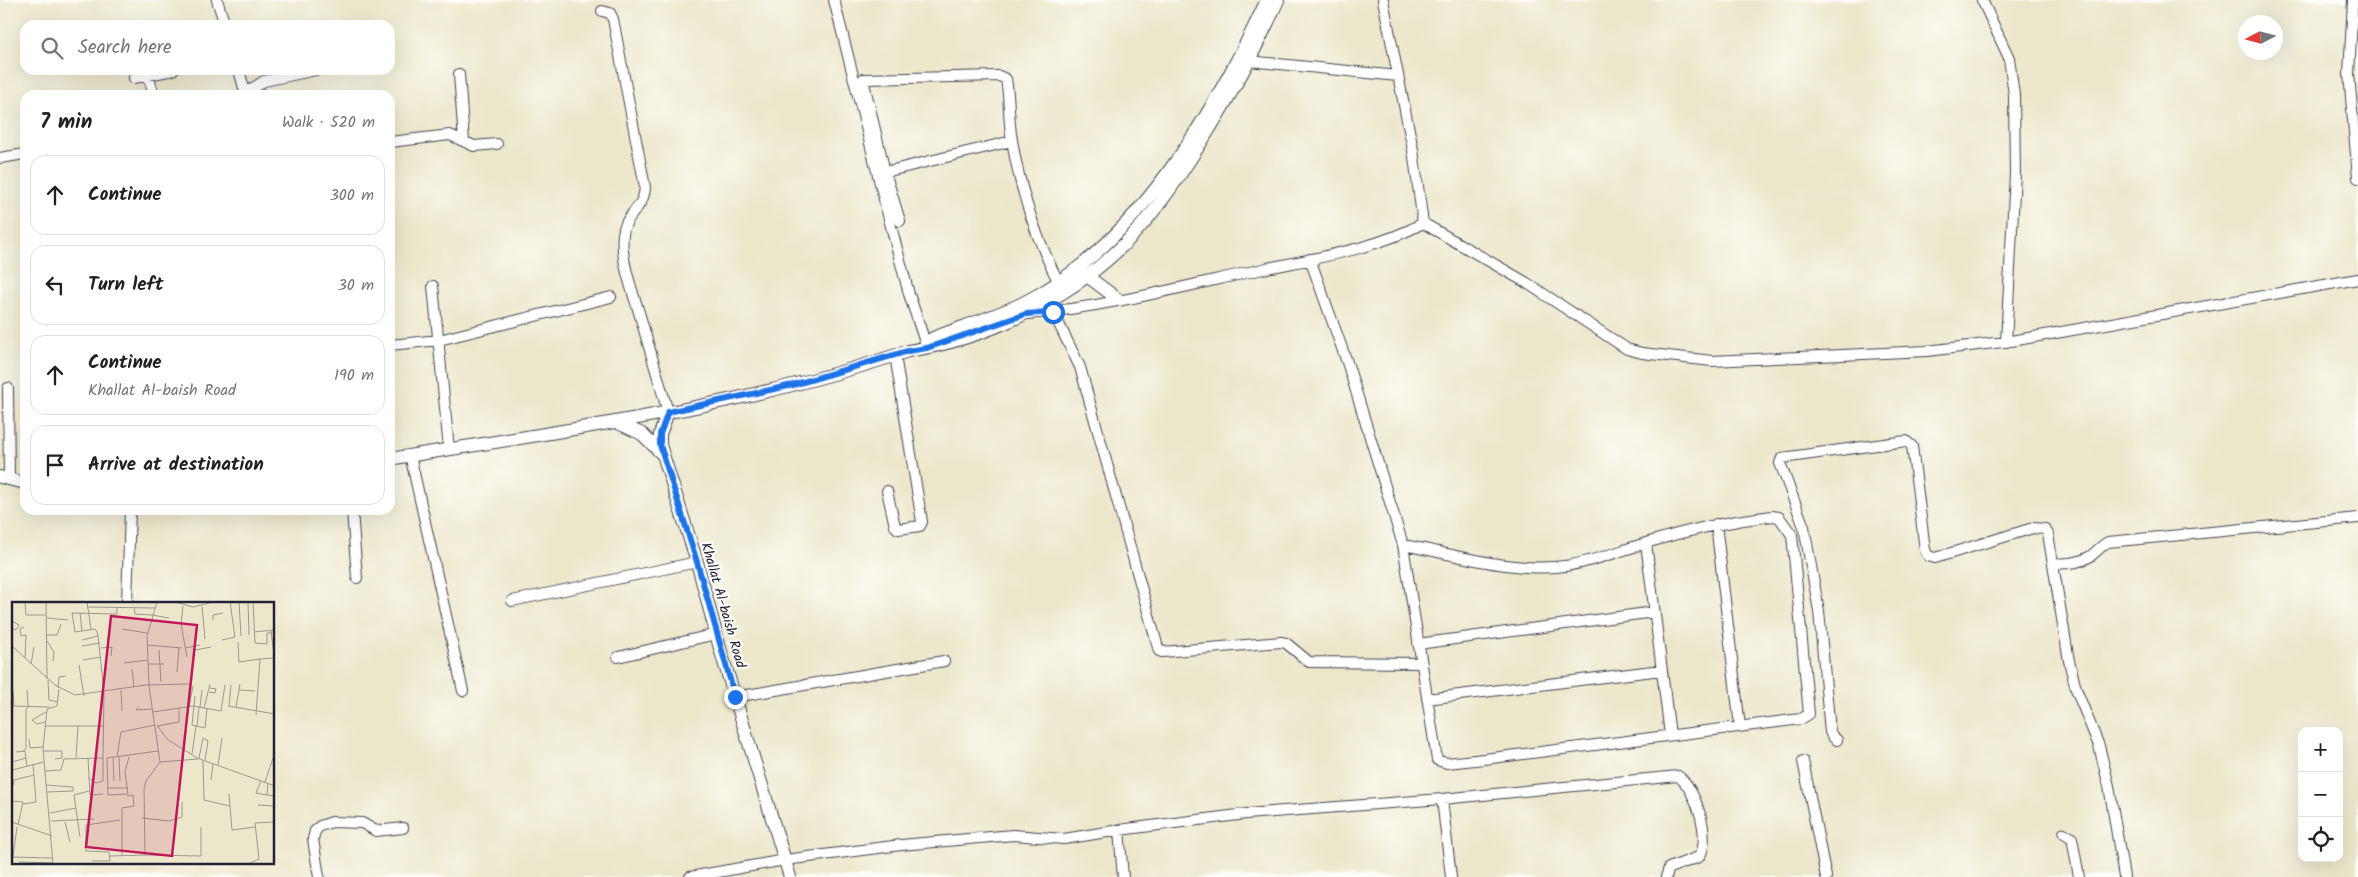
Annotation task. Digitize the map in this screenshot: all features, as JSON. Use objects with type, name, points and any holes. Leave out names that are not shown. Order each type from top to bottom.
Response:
[{"type":"street","points":[[218,0],[223,20]]},
{"type":"street","points":[[834,0],[909,294],[926,345]]},
{"type":"street","points":[[1229,86],[1240,56],[1267,0]]},
{"type":"street","points":[[1026,314],[1061,286],[1151,205],[1178,178],[1212,113],[1229,86],[1249,61],[1278,0]]},
{"type":"street","points":[[1383,0],[1413,150],[1423,223]]},
{"type":"street","points":[[1982,0],[2009,58],[2015,111],[2012,254],[2006,342]]},
{"type":"street","points":[[2353,0],[2349,74],[2358,178]]},
{"type":"street","points":[[602,11],[610,13],[613,19],[645,187],[643,201],[626,221],[622,236],[628,277],[668,412]]},
{"type":"street","points":[[1249,61],[1398,76]]},
{"type":"street","points":[[459,74],[464,141]]},
{"type":"street","points":[[134,78],[152,75]]},
{"type":"street","points":[[240,75],[243,90]]},
{"type":"street","points":[[249,90],[264,81],[292,75]]},
{"type":"street","points":[[148,76],[152,90]]},
{"type":"street","points":[[900,221],[885,172],[862,81],[866,77],[1003,76],[1007,83],[1012,141],[1036,234],[1061,286]]},
{"type":"street","points":[[395,141],[450,135],[474,146],[497,144]]},
{"type":"street","points":[[885,172],[1012,141]]},
{"type":"street","points":[[0,158],[20,155]]},
{"type":"street","points":[[926,345],[1087,276],[1117,251],[1151,205]]},
{"type":"street","points":[[1423,223],[1527,283],[1626,349],[1642,353],[1712,361],[1908,352],[2006,342],[2358,280]]},
{"type":"street","points":[[395,458],[614,422],[793,385],[1026,314],[1053,312],[1120,300],[1310,259],[1388,240],[1404,234],[1423,223]]},
{"type":"street","points":[[1310,259],[1348,365],[1403,545],[1426,700],[1436,758],[1440,763],[1801,719],[1809,714],[1792,535],[1785,522],[1779,517],[1772,516],[1716,524],[1646,543],[1588,562],[1563,566],[1532,567],[1498,564],[1403,545]]},
{"type":"street","points":[[1087,276],[1120,300]]},
{"type":"street","points":[[434,286],[449,449]]},
{"type":"street","points":[[395,344],[439,340],[611,297]]},
{"type":"street","points":[[1053,312],[1080,366],[1159,650],[1162,652],[1281,642],[1309,662],[1421,663]]},
{"type":"street","points":[[887,491],[895,526],[898,529],[920,526],[922,522],[895,355]]},
{"type":"street","points":[[8,388],[5,478],[20,481]]},
{"type":"street","name":"Khallat Al-baish Road","points":[[668,412],[660,434],[664,456],[790,877]]},
{"type":"street","points":[[614,422],[629,426],[642,434],[664,456]]},
{"type":"street","points":[[1837,740],[1830,732],[1819,612],[1804,527],[1781,468],[1782,458],[1898,441],[1909,442],[1912,446],[1928,556],[1935,558],[2038,528],[2045,529],[2048,534],[2069,661],[2076,688],[2101,753],[2109,786],[2124,877]]},
{"type":"street","points":[[410,455],[463,690]]},
{"type":"street","points":[[127,602],[130,515]]},
{"type":"street","points":[[352,515],[357,578]]},
{"type":"street","points":[[2053,562],[2064,564],[2089,558],[2101,545],[2108,542],[2358,518]]},
{"type":"street","points":[[1716,524],[1740,727]]},
{"type":"street","points":[[1646,543],[1670,735]]},
{"type":"street","points":[[512,601],[697,562]]},
{"type":"street","points":[[1418,644],[1654,612]]},
{"type":"street","points":[[618,657],[716,634]]},
{"type":"street","points":[[735,697],[944,661]]},
{"type":"street","points":[[1426,700],[1661,670]]},
{"type":"street","points":[[1803,761],[1826,877]]},
{"type":"street","points":[[690,877],[785,860],[901,845],[1013,835],[1064,839],[1246,814],[1442,799],[1678,776],[1689,787],[1697,803],[1703,845],[1698,857],[1669,868],[1666,877]]},
{"type":"street","points":[[1442,799],[1451,877]]},
{"type":"street","points":[[319,877],[313,839],[315,831],[320,826],[332,822],[362,823],[376,831],[403,828]]},
{"type":"street","points":[[1119,830],[1123,877]]},
{"type":"street","points":[[2064,832],[2072,838],[2079,877]]},
{"type":"route","points":[[735,697],[697,562],[660,445],[660,434],[668,412],[793,385],[908,351],[927,348],[1026,314],[1053,312]]}]
